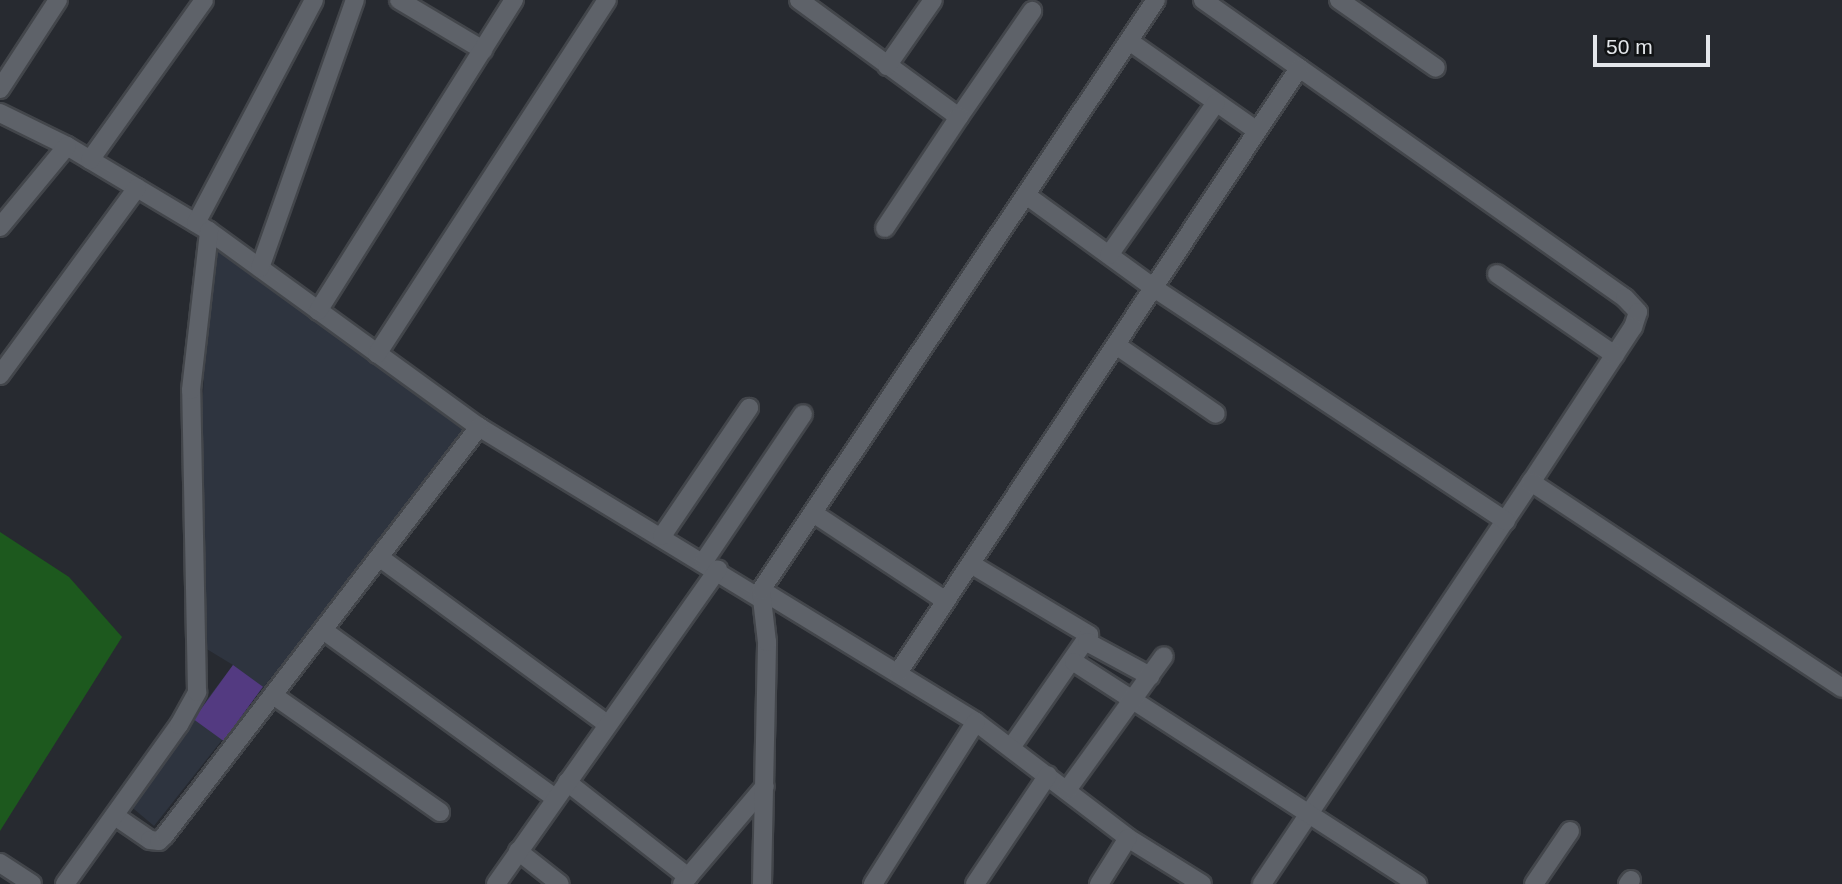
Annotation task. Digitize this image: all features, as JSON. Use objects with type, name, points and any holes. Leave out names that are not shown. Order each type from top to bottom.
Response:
[{"type":"street","points":[[0,89],[58,0]]},
{"type":"street","points":[[90,160],[204,0]]},
{"type":"street","points":[[65,884],[179,725],[197,692],[191,390],[202,227],[314,0]]},
{"type":"street","points":[[399,0],[483,50]]},
{"type":"street","points":[[318,311],[514,0]]},
{"type":"street","points":[[377,354],[607,0]]},
{"type":"street","points":[[799,0],[959,117]]},
{"type":"street","points":[[887,66],[933,0]]},
{"type":"street","points":[[762,884],[767,642],[761,595],[1156,0]]},
{"type":"street","points":[[1203,0],[1634,306],[1637,317],[1506,521],[1310,813],[1269,882]]},
{"type":"street","points":[[1339,0],[1436,68]]},
{"type":"street","points":[[260,268],[352,1]]},
{"type":"street","points":[[885,228],[1032,10]]},
{"type":"street","points":[[1129,41],[1257,131]]},
{"type":"street","points":[[898,673],[1299,68]]},
{"type":"street","points":[[1109,255],[1216,103]]},
{"type":"street","points":[[0,113],[67,146],[202,227],[479,427],[898,673],[976,722],[1012,746],[1128,838],[1202,884]]},
{"type":"street","points":[[0,227],[67,146]]},
{"type":"street","points":[[0,376],[137,188]]},
{"type":"street","points":[[1026,195],[1154,288],[1506,521]]},
{"type":"street","points":[[1497,274],[1615,355]]},
{"type":"street","points":[[1116,345],[1216,414]]},
{"type":"street","points":[[662,536],[749,408]]},
{"type":"street","points":[[496,884],[607,724],[711,565],[803,414]]},
{"type":"street","points":[[115,816],[143,836],[159,841],[479,427]]},
{"type":"street","points":[[1531,482],[1842,688]]},
{"type":"street","points":[[813,513],[946,601]]},
{"type":"street","points":[[379,557],[607,724]]},
{"type":"street","points":[[971,564],[1086,631],[1087,642],[1012,746]]},
{"type":"street","points":[[323,629],[555,798]]},
{"type":"street","points":[[1087,642],[1150,676]]},
{"type":"street","points":[[1067,790],[1164,656]]},
{"type":"street","points":[[1074,662],[1417,884]]},
{"type":"street","points":[[273,695],[440,812]]},
{"type":"street","points":[[873,884],[976,722]]},
{"type":"street","points":[[975,884],[1048,775]]},
{"type":"street","points":[[567,782],[685,880],[765,786]]},
{"type":"street","points":[[1534,884],[1570,831]]},
{"type":"street","points":[[1099,884],[1128,838]]},
{"type":"street","points":[[517,851],[560,884]]},
{"type":"street","points":[[0,863],[32,884]]},
{"type":"shaded area","points":[[210,244],[468,429],[154,826],[128,804],[233,665],[205,648],[201,439]]},
{"type":"green space","points":[[0,532],[69,577],[122,637],[0,831]]},
{"type":"building","points":[[233,665],[263,687],[224,741],[194,719]]}]
